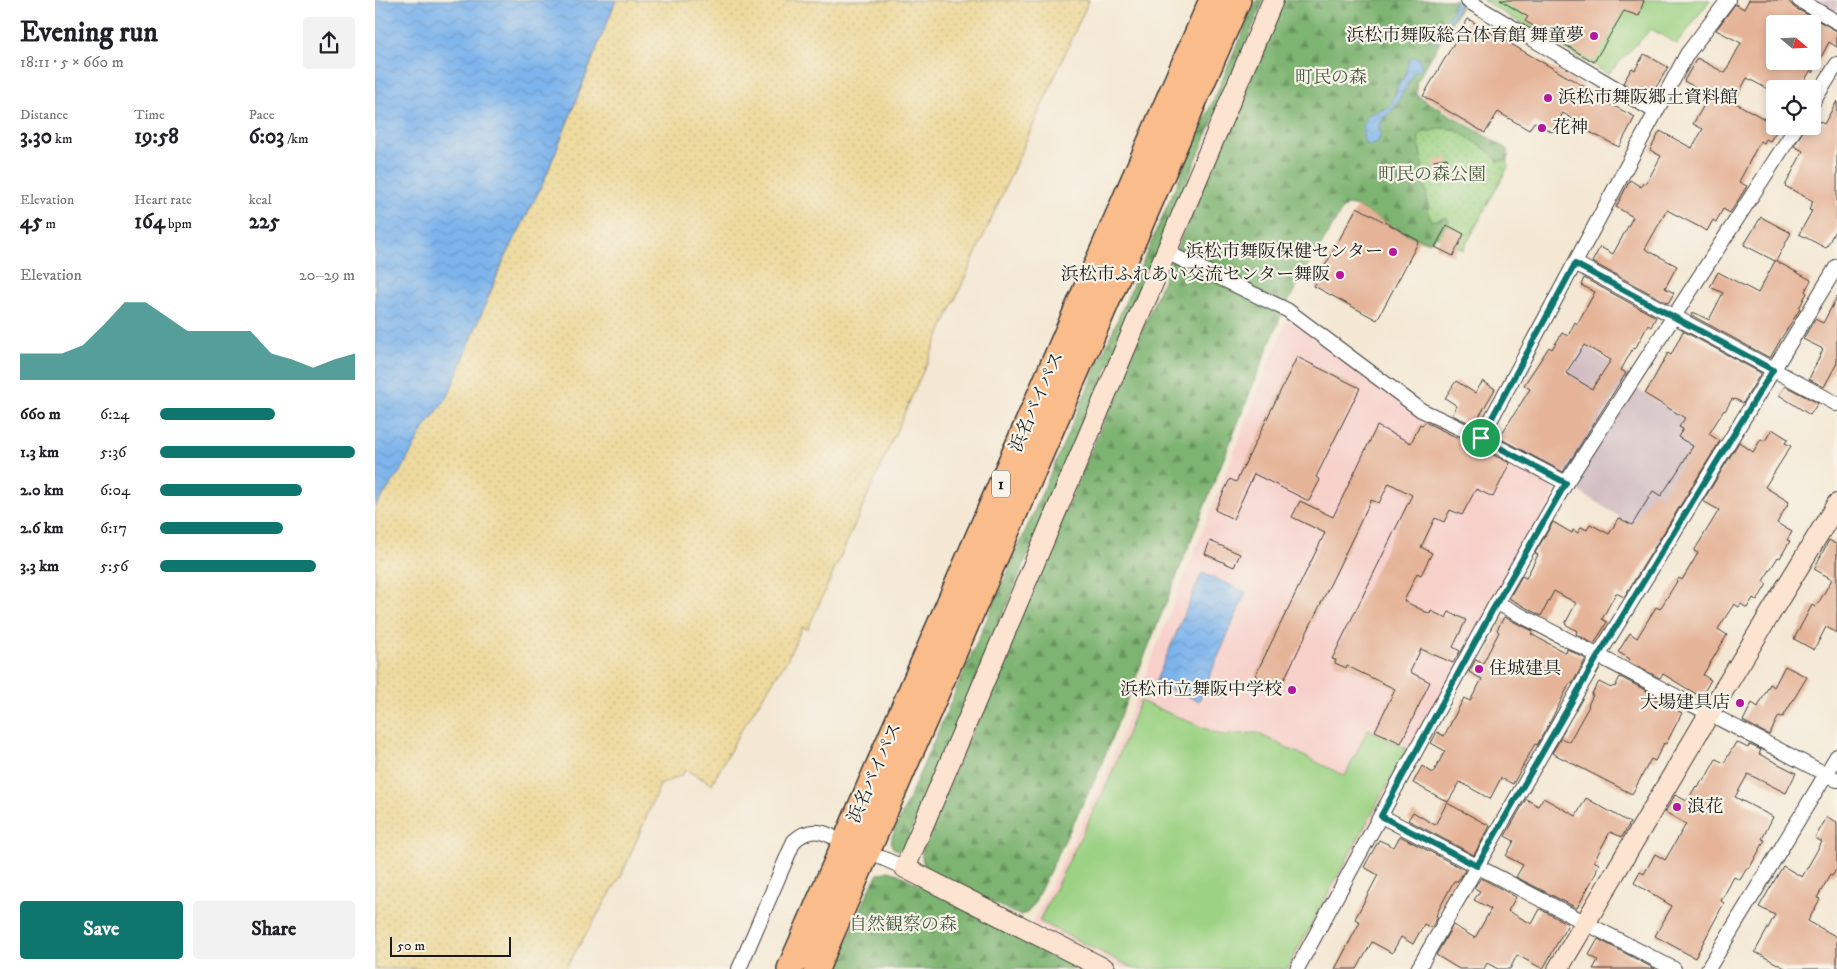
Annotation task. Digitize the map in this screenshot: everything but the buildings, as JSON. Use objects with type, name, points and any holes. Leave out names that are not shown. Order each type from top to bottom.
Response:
[{"type":"highway","name":"浜名バイパス","points":[[790,969],[1212,0]]},
{"type":"highway","name":"浜名バイパス","points":[[816,969],[1238,0]]},
{"type":"street","points":[[905,868],[1273,0]]},
{"type":"street","points":[[1481,438],[1687,54],[1728,0]]},
{"type":"street","points":[[1799,0],[1837,22]]},
{"type":"street","points":[[1468,1],[1656,112]]},
{"type":"street","points":[[1821,89],[1837,64]]},
{"type":"street","points":[[1297,969],[1497,603],[1566,483],[1791,135]]},
{"type":"street","points":[[1166,252],[1287,310],[1421,410],[1481,438],[1566,483]]},
{"type":"street","points":[[1575,264],[1837,404]]},
{"type":"street","points":[[1419,969],[1598,656],[1837,266]]},
{"type":"street","points":[[1558,969],[1709,714],[1837,504]]},
{"type":"street","points":[[1497,603],[1832,777]]},
{"type":"street","points":[[1708,969],[1832,777],[1837,756]]},
{"type":"street","points":[[1381,816],[1674,969]]},
{"type":"street","points":[[739,969],[794,841],[811,831],[831,836]]},
{"type":"street","points":[[882,858],[1105,969]]},
{"type":"shaded area","points":[[1807,0],[1837,0],[1837,17]]},
{"type":"shaded area","name":"浜松市立舞阪中学校","points":[[1287,319],[1418,415],[1479,443],[1544,478],[1553,492],[1551,501],[1293,969],[1124,969],[1032,923],[1104,778]]},
{"type":"shaded area","points":[[1585,346],[1629,375],[1565,475],[1518,450]]},
{"type":"shaded area","points":[[1633,387],[1723,443],[1662,543],[1570,486]]},
{"type":"green space","points":[[1257,0],[1264,0],[903,849],[893,848],[891,843],[892,837]]},
{"type":"green space","name":"町民の森","points":[[1282,0],[1465,0],[1416,83],[1416,93],[1418,96],[1504,147],[1508,150],[1508,159],[1498,161],[1491,153],[1456,130],[1444,128],[1418,135],[1430,219],[1431,221],[1447,217],[1449,222],[1438,236],[1430,241],[1415,238],[1355,206],[1346,205],[1342,210],[1284,308],[1097,775],[1033,905],[1027,913],[1020,915],[930,871],[922,861],[923,847]]},
{"type":"green space","name":"浜松市舞阪総合体育館 舞童夢","points":[[1482,0],[1710,0],[1677,44],[1651,29],[1608,74]]},
{"type":"green space","name":"町民の森公園","points":[[1416,83],[1416,93],[1418,96],[1508,150],[1508,167],[1463,250],[1437,236],[1428,242],[1417,239],[1355,206],[1346,205],[1342,210]]},
{"type":"green space","points":[[1140,701],[1221,735],[1257,733],[1345,776],[1368,729],[1407,749],[1287,969],[1135,969],[1039,921],[1109,780]]},
{"type":"green space","name":"自然観察の森","points":[[888,871],[898,874],[1086,969],[835,969],[872,884],[878,874]]},
{"type":"sand","points":[[616,0],[1089,0],[808,629],[802,627],[787,660],[740,732],[712,784],[686,770],[682,775],[660,785],[622,874],[565,969],[375,969],[375,507],[424,429],[448,396],[501,266],[544,181]]},
{"type":"water","points":[[375,0],[616,0],[544,181],[501,266],[448,396],[424,429],[400,472],[375,507]]},
{"type":"water","points":[[1455,0],[1459,0],[1458,8],[1435,43],[1431,40],[1452,11]]},
{"type":"water","points":[[1411,57],[1419,58],[1422,68],[1419,71],[1415,71],[1393,110],[1380,123],[1379,141],[1370,145],[1366,144],[1363,126],[1367,115],[1391,105],[1397,87],[1406,73]]},
{"type":"water","points":[[1202,573],[1246,592],[1199,701],[1155,683]]},
{"type":"place","name":"浜松市舞阪総合体育館 舞童夢","points":[[1594,36]]},
{"type":"place","name":"浜松市舞阪郷土資料館","points":[[1548,98]]},
{"type":"place","name":"花神","points":[[1542,128]]},
{"type":"place","name":"浜松市舞阪保健センター","points":[[1393,252]]},
{"type":"place","name":"浜松市ふれあい交流センター舞阪","points":[[1340,275]]},
{"type":"place","name":"住城建具","points":[[1479,669]]},
{"type":"place","name":"浜松市立舞阪中学校","points":[[1292,690]]},
{"type":"place","name":"大場建具店","points":[[1740,703]]},
{"type":"place","name":"浪花","points":[[1677,807]]},
{"type":"route","points":[[1575,264],[1773,370],[1598,656],[1477,866],[1381,816],[1493,609],[1566,483],[1481,438],[1575,264]]}]
